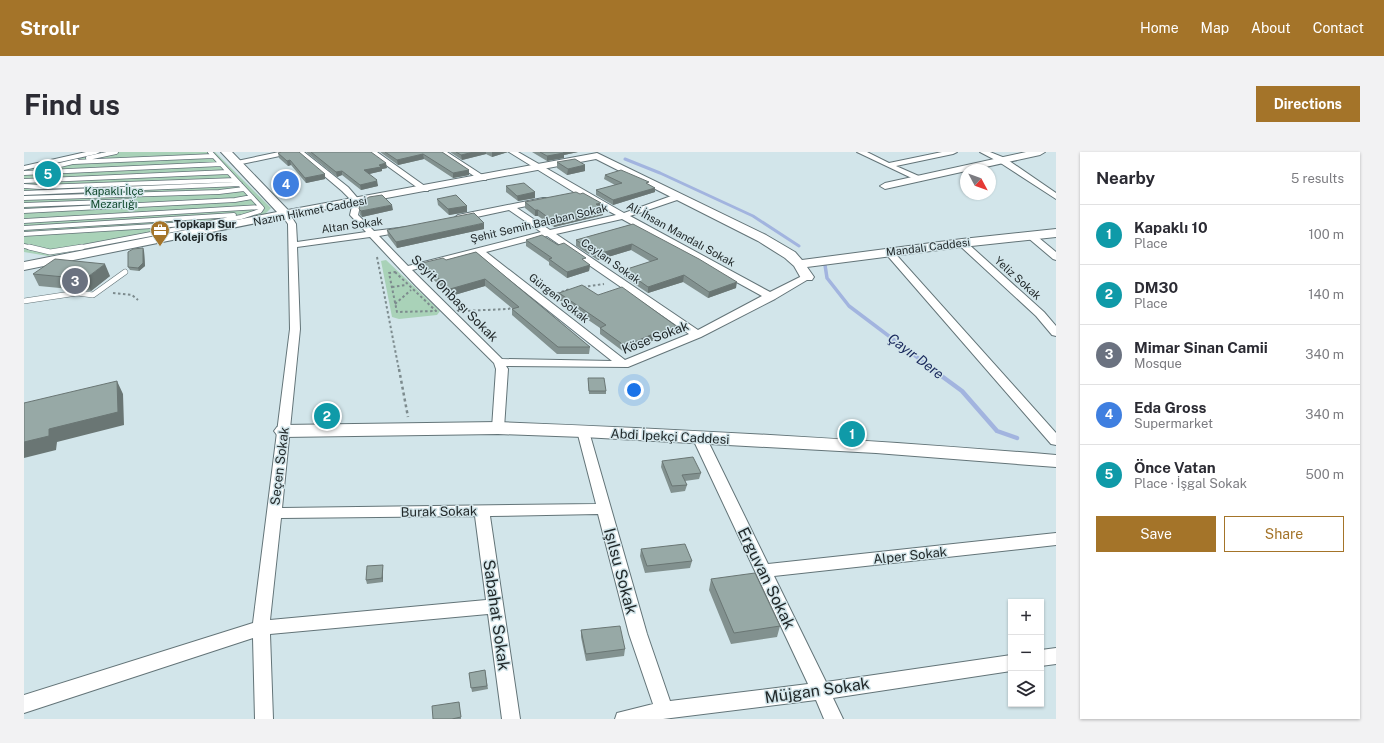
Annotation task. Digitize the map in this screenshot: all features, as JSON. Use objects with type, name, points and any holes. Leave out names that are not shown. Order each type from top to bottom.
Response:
[{"type":"street","points":[[24,168],[96,152]]},
{"type":"street","points":[[226,152],[286,215]]},
{"type":"street","points":[[237,163],[288,152]]},
{"type":"street","points":[[300,152],[345,188],[357,202]]},
{"type":"street","points":[[372,152],[425,189]]},
{"type":"street","points":[[442,152],[483,178]]},
{"type":"street","name":"Ali İhsan Mandalı Sokak","points":[[513,152],[539,166],[580,192],[771,297]]},
{"type":"street","points":[[861,152],[918,178]]},
{"type":"street","points":[[921,152],[931,156]]},
{"type":"street","points":[[889,165],[953,152]]},
{"type":"street","points":[[984,152],[1002,160],[1056,196]]},
{"type":"street","points":[[885,186],[1040,152]]},
{"type":"street","points":[[594,154],[677,197],[762,238],[790,255],[800,264],[807,277]]},
{"type":"street","name":"Nazım Hikmet Caddesi","points":[[24,266],[483,178],[594,154]]},
{"type":"street","points":[[564,195],[580,192]]},
{"type":"street","name":"Şehit Semih Balaban Sokak","points":[[406,269],[549,232],[623,216],[677,197]]},
{"type":"street","points":[[451,220],[548,199]]},
{"type":"street","name":"Seyit Onbaşı Sokak","points":[[357,202],[354,214],[406,269],[499,362],[502,369],[498,428]]},
{"type":"street","name":"Ceylan Sokak","points":[[510,207],[549,232],[697,336]]},
{"type":"street","name":"Seçen Sokak","points":[[264,719],[261,628],[295,329],[292,224],[286,215]]},
{"type":"street","name":"Altan Sokak","points":[[293,245],[412,227]]},
{"type":"street","name":"Mandalı Caddesi","points":[[800,264],[962,243],[1056,233]]},
{"type":"street","points":[[1030,235],[1056,257]]},
{"type":"street","name":"Yeliz Sokak","points":[[962,243],[1040,314],[1056,334]]},
{"type":"street","name":"Gürgen Sokak","points":[[478,250],[624,365]]},
{"type":"street","points":[[889,252],[1056,441]]},
{"type":"street","name":"Köse Sokak","points":[[499,362],[624,365],[697,336],[807,277]]},
{"type":"street","name":"Abdi İpekçi Caddesi","points":[[284,430],[498,428],[583,431],[876,447],[1056,461]]},
{"type":"street","name":"Işılsu Sokak","points":[[583,431],[638,634],[664,710]]},
{"type":"street","name":"Erguvan Sokak","points":[[699,437],[834,719]]},
{"type":"street","name":"Burak Sokak","points":[[274,513],[604,509]]},
{"type":"street","name":"Sabahat Sokak","points":[[482,510],[511,719]]},
{"type":"street","name":"Alper Sokak","points":[[763,571],[1056,538]]},
{"type":"street","points":[[24,704],[261,628],[496,606]]},
{"type":"street","points":[[1044,658],[1056,656]]},
{"type":"street","name":"Müjgan Sokak","points":[[624,719],[664,710],[821,691],[1008,663]]},
{"type":"lane","points":[[24,173],[116,152]]},
{"type":"lane","points":[[210,152],[261,207]]},
{"type":"lane","points":[[74,162],[213,156]]},
{"type":"lane","points":[[24,173],[221,164]]},
{"type":"lane","points":[[24,181],[228,172]]},
{"type":"lane","points":[[24,186],[40,187],[236,180]]},
{"type":"lane","points":[[24,192],[240,184]]},
{"type":"lane","points":[[24,198],[219,192],[244,189]]},
{"type":"lane","points":[[24,205],[251,196]]},
{"type":"lane","points":[[24,211],[235,200],[251,196]]},
{"type":"lane","points":[[24,246],[50,252],[62,251],[253,214],[260,211],[261,207]]},
{"type":"lane","points":[[24,221],[261,207]]},
{"type":"lane","points":[[24,228],[253,214]]},
{"type":"lane","points":[[24,234],[212,223]]},
{"type":"lane","points":[[24,301],[77,293],[94,295],[125,272]]},
{"type":"path","points":[[373,234],[410,428]]},
{"type":"path","points":[[396,272],[409,285],[436,311],[435,312],[397,312],[389,273],[396,272]]},
{"type":"path","points":[[392,287],[409,285]]},
{"type":"path","points":[[395,304],[413,289]]},
{"type":"path","points":[[98,292],[132,295],[138,300]]},
{"type":"green space","name":"Kapaklı İlçe Mezarlığı","points":[[109,152],[215,152],[271,208],[264,215],[48,256],[24,252],[24,171]]},
{"type":"green space","points":[[386,260],[440,311],[437,315],[399,319],[392,317],[381,261]]},
{"type":"building","points":[[299,152],[325,174],[305,178],[290,160],[287,161],[278,153]]},
{"type":"building","points":[[311,152],[371,152],[386,163],[379,165],[381,167],[364,170],[377,181],[360,185],[342,171],[336,172]]},
{"type":"building","points":[[385,152],[442,152],[469,170],[453,173],[423,154],[397,160]]},
{"type":"building","points":[[456,152],[474,152],[461,155]]},
{"type":"building","points":[[540,152],[563,152],[564,153],[547,156]]},
{"type":"building","points":[[575,159],[585,165],[568,169],[557,162]]},
{"type":"building","points":[[621,170],[649,182],[646,183],[655,188],[613,200],[596,190],[622,183],[605,175]]},
{"type":"building","points":[[524,183],[535,192],[517,196],[506,186]]},
{"type":"building","points":[[576,192],[580,194],[583,193],[601,203],[596,204],[603,209],[554,222],[525,202]]},
{"type":"building","points":[[382,195],[392,205],[361,211],[359,209],[360,203],[369,197]]},
{"type":"building","points":[[456,195],[467,206],[448,209],[437,199]]},
{"type":"building","points":[[474,213],[484,223],[396,242],[387,230]]},
{"type":"building","points":[[633,224],[699,259],[737,282],[709,292],[684,275],[648,287],[624,270],[658,259],[632,244],[598,254],[576,240]]},
{"type":"building","points":[[542,235],[558,245],[564,243],[586,258],[582,259],[590,265],[567,272],[549,259],[552,258],[526,240]]},
{"type":"building","points":[[143,248],[143,263],[138,268],[128,267],[128,252],[133,249]]},
{"type":"building","points":[[476,252],[590,347],[558,347],[512,309],[519,307],[485,279],[450,289],[422,263],[443,258],[446,260]]},
{"type":"building","points":[[55,259],[105,264],[85,279],[33,274]]},
{"type":"building","points":[[582,285],[598,295],[622,287],[676,326],[625,346],[600,328],[606,325],[559,293]]},
{"type":"building","points":[[588,378],[604,378],[606,391],[589,391]]},
{"type":"building","points":[[117,381],[118,412],[49,429],[49,436],[24,442],[24,403]]},
{"type":"building","points":[[693,457],[701,473],[682,475],[687,485],[672,486],[662,461]]},
{"type":"building","points":[[685,544],[692,561],[647,566],[641,549]]},
{"type":"building","points":[[383,565],[382,578],[366,580],[367,566]]},
{"type":"building","points":[[755,573],[780,626],[734,633],[711,579]]},
{"type":"building","points":[[620,626],[625,649],[586,654],[581,630]]},
{"type":"building","points":[[485,670],[487,686],[471,688],[469,673]]},
{"type":"building","points":[[459,702],[461,717],[452,719],[433,719],[432,706]]},
{"type":"waterway","name":"Çayır Dere","points":[[625,159],[660,173],[753,216],[799,246]]},
{"type":"waterway","name":"Çayır Dere","points":[[825,265],[827,278],[849,306],[934,370]]},
{"type":"waterway","name":"Çayır Dere","points":[[932,369],[962,391],[997,431],[1017,438]]},
{"type":"place","name":"Önce Vatan","points":[[48,174]]},
{"type":"place","name":"Eda Gross","points":[[286,184]]},
{"type":"place","name":"Topkapı Sur Koleji Ofis","points":[[160,247]]},
{"type":"place","name":"Mimar Sinan Camii","points":[[75,281]]},
{"type":"place","name":"DM30","points":[[327,416]]},
{"type":"place","name":"Kapaklı 10","points":[[852,434]]}]
